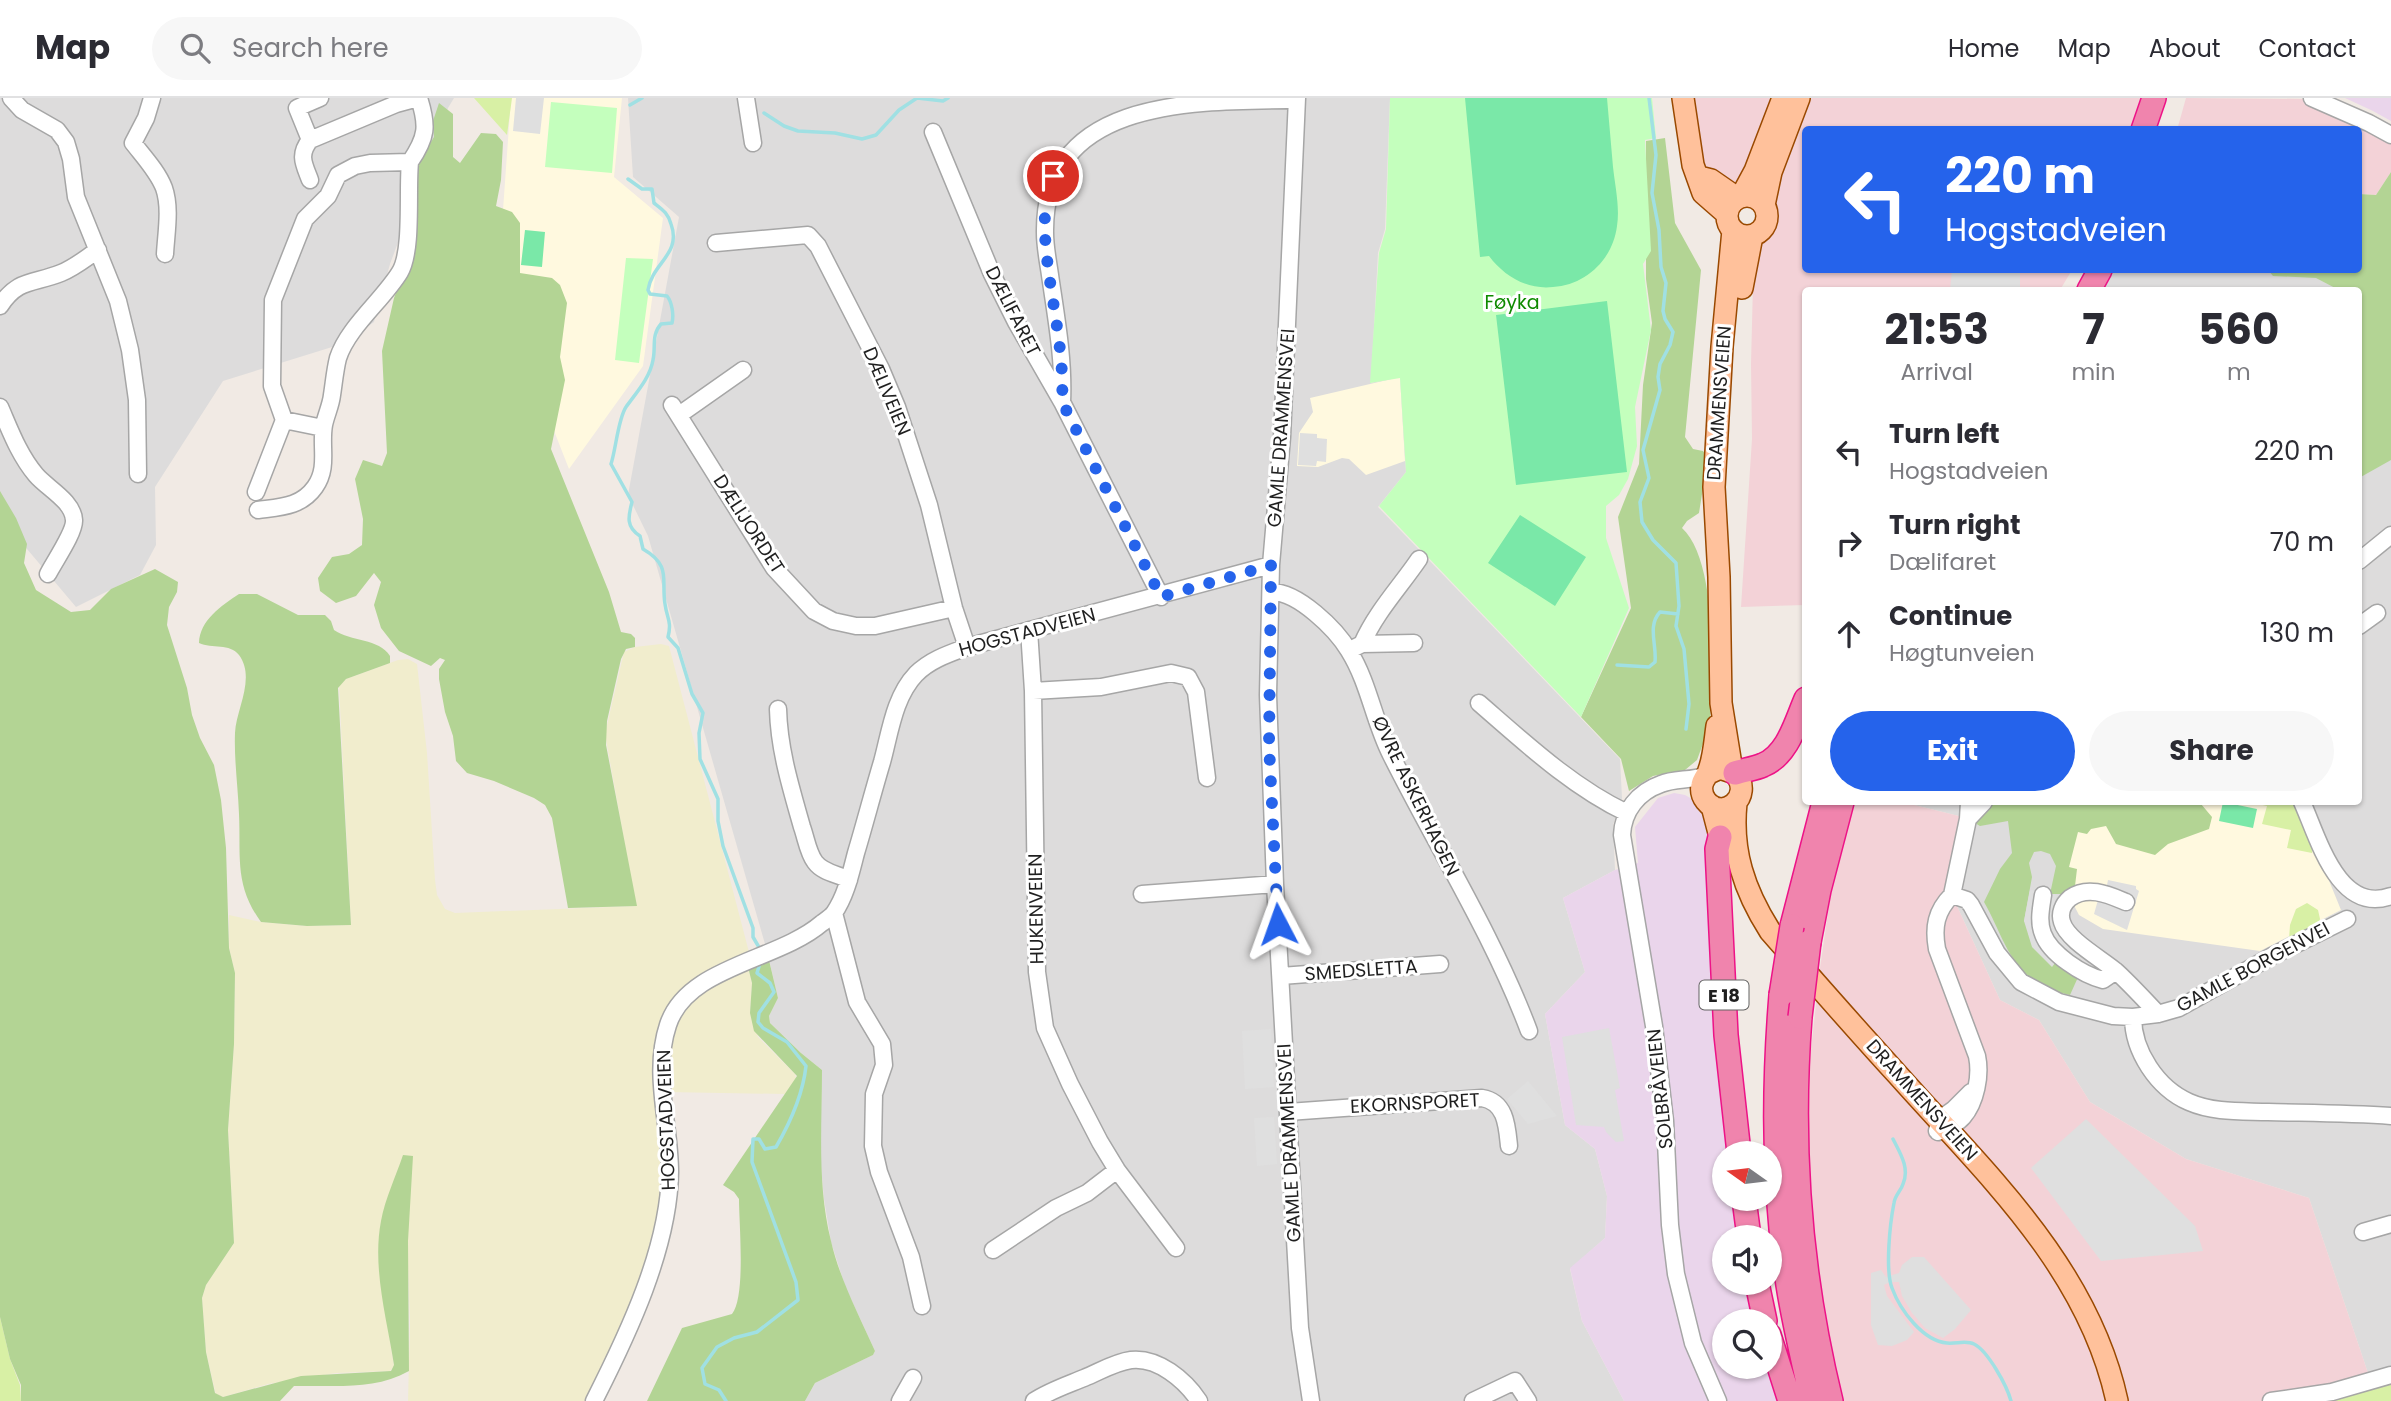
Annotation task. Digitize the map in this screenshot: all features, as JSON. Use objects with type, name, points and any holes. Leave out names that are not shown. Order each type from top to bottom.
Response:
[{"type":"highway","points":[[2144,126],[2154,98]]},
{"type":"highway","points":[[2159,126],[2168,98]]},
{"type":"highway","points":[[1746,769],[1786,744],[1802,708]]},
{"type":"highway","points":[[1812,1401],[1788,1285],[1779,1208],[1775,1101],[1781,995],[1792,926],[1823,805]]},
{"type":"highway","points":[[1831,1401],[1808,1285],[1799,1207],[1795,1111],[1800,1017],[1809,942],[1819,890],[1841,805]]},
{"type":"highway","name":"E 18","points":[[1720,837],[1717,849],[1726,1035],[1738,1141]]},
{"type":"highway","points":[[1782,1376],[1790,1401]]},
{"type":"main road","points":[[1683,98],[1691,157],[1699,177],[1711,180],[1738,215],[1761,231],[1768,214],[1765,205],[1771,172],[1800,98]]},
{"type":"main road","name":"DRAMMENSVEIEN","points":[[1783,98],[1738,215],[1721,357],[1714,474],[1721,703],[1702,793],[1709,804],[1740,901],[1766,942],[1888,1084],[1941,1126],[1962,1160],[2026,1237],[2059,1285],[2082,1327],[2096,1361],[2101,1380],[2102,1401]]},
{"type":"main road","points":[[1738,215],[1754,197],[1765,205]]},
{"type":"main road","name":"DRAMMENSVEIEN","points":[[1721,703],[1746,769],[1739,778],[1742,791],[1736,803],[1734,824],[1739,868],[1751,898],[1770,931],[2037,1234],[2068,1279],[2104,1352],[2118,1401]]},
{"type":"main road","points":[[1707,774],[1720,768],[1746,769]]},
{"type":"main road","points":[[1709,804],[1724,808],[1736,803]]},
{"type":"street","points":[[11,98],[22,110],[57,130],[66,142],[76,197],[118,301],[130,350],[137,400],[138,474]]},
{"type":"street","points":[[152,98],[133,144],[164,187],[167,200],[165,254]]},
{"type":"street","points":[[310,141],[297,108],[320,98]]},
{"type":"street","points":[[258,510],[297,503],[307,497],[323,470],[323,428],[339,356],[345,343],[400,271],[406,257],[410,162],[420,148],[426,130],[419,98],[396,104],[310,141],[301,158],[310,180]]},
{"type":"street","points":[[746,98],[753,143]]},
{"type":"street","points":[[1141,98],[1166,103]]},
{"type":"street","points":[[2312,98],[2391,135]]},
{"type":"street","points":[[1062,402],[1064,372],[1045,234],[1046,204],[1058,163],[1077,138],[1096,125],[1119,115],[1166,103],[1297,99]]},
{"type":"street","name":"GAMLE DRAMMENSVEI","points":[[1297,99],[1282,437],[1271,565],[1268,695],[1275,884],[1300,1328],[1311,1401]]},
{"type":"street","name":"DÆLIFARET","points":[[933,132],[992,274],[1062,402],[1161,597]]},
{"type":"street","points":[[256,492],[285,420],[272,386],[273,300],[304,219],[328,196],[338,175],[355,166],[370,163],[410,162]]},
{"type":"street","name":"DÆLIVEIEN","points":[[716,243],[808,234],[818,246],[881,369],[897,407],[929,505],[954,608],[967,647]]},
{"type":"street","points":[[0,306],[16,288],[37,278],[61,273],[98,250]]},
{"type":"street","name":"DÆLIJORDET","points":[[743,370],[675,410],[774,568],[814,611],[833,621],[856,626],[875,626],[954,608]]},
{"type":"street","points":[[0,407],[28,464],[66,503],[73,514],[74,526],[48,574]]},
{"type":"street","points":[[285,420],[323,428]]},
{"type":"street","points":[[2362,559],[2391,535]]},
{"type":"street","points":[[1356,647],[1380,609],[1396,593],[1419,559]]},
{"type":"street","name":"HOGSTADVEIEN","points":[[594,1401],[613,1365],[656,1256],[668,1209],[670,1169],[663,1113],[662,1048],[668,1023],[679,1003],[692,990],[725,971],[800,940],[834,913],[849,880],[898,703],[906,687],[939,657],[967,647],[1161,597],[1271,565]]},
{"type":"street","name":"ØVRE ASKERHAGEN","points":[[1272,592],[1289,594],[1356,647],[1389,751],[1488,941],[1529,1031]]},
{"type":"street","points":[[2362,624],[2377,614]]},
{"type":"street","name":"HUKENVEIEN","points":[[1029,630],[1037,972],[1045,1028],[1059,1063],[1100,1142],[1175,1248]]},
{"type":"street","points":[[1356,647],[1414,643]]},
{"type":"street","points":[[1032,691],[1101,687],[1171,673],[1185,675],[1196,692],[1207,778]]},
{"type":"street","points":[[1479,703],[1555,766],[1603,800],[1627,813],[1635,800],[1662,783],[1694,780],[1707,774]]},
{"type":"street","points":[[778,709],[778,735],[809,850],[815,863],[826,871],[849,880]]},
{"type":"street","points":[[1655,787],[1693,793],[1709,804]]},
{"type":"street","points":[[1941,1126],[1962,1119],[1977,1084],[1979,1065],[1934,936],[1938,912],[1952,895],[1969,805]]},
{"type":"street","points":[[1968,819],[1981,805]]},
{"type":"street","points":[[2303,805],[2340,881],[2354,894],[2371,899],[2391,896]]},
{"type":"street","name":"SOLBRÅVEIEN","points":[[1627,813],[1623,823],[1622,842],[1654,1026],[1665,1121],[1670,1225],[1676,1274],[1693,1343],[1717,1401]]},
{"type":"street","points":[[1142,894],[1275,884]]},
{"type":"street","points":[[2126,902],[2103,893],[2081,892],[2065,903],[2061,912],[2062,924],[2072,937],[2116,971],[2158,1014]]},
{"type":"street","name":"GAMLE BORGENVEI","points":[[1952,895],[1967,900],[1971,905],[1997,953],[2021,982],[2059,1002],[2113,1016],[2158,1014],[2202,997],[2272,956],[2347,919]]},
{"type":"street","points":[[2043,895],[2040,918],[2043,935],[2057,953],[2092,977],[2103,980],[2116,971]]},
{"type":"street","points":[[834,913],[857,1002],[876,1032],[884,1057],[882,1073],[874,1094],[873,1146],[879,1172],[911,1257],[922,1306]]},
{"type":"street","name":"SMEDSLETTA","points":[[1281,976],[1440,964]]},
{"type":"street","points":[[2133,1017],[2135,1041],[2154,1072],[2169,1090],[2190,1102],[2223,1110],[2391,1116]]},
{"type":"street","name":"EKORNSPORET","points":[[1288,1112],[1490,1099],[1504,1114],[1509,1146]]},
{"type":"street","points":[[993,1250],[1056,1208],[1087,1193],[1118,1170]]},
{"type":"street","points":[[2363,1232],[2391,1224]]},
{"type":"street","points":[[1034,1401],[1122,1362],[1139,1360],[1171,1372],[1199,1401]]},
{"type":"street","points":[[2271,1401],[2332,1392],[2391,1375]]},
{"type":"street","points":[[900,1401],[913,1378]]},
{"type":"street","points":[[1473,1401],[1516,1381],[1528,1401]]},
{"type":"shaded area","points":[[0,98],[454,98],[390,264],[374,322],[345,343],[223,381],[155,487],[156,545],[140,575],[76,607],[0,517]]},
{"type":"shaded area","points":[[511,98],[622,98],[614,177],[663,218],[643,366],[569,469],[527,362],[503,210]]},
{"type":"shaded area","points":[[516,98],[544,98],[540,134],[513,131]]},
{"type":"shaded area","points":[[628,98],[1390,98],[1385,229],[1378,253],[1371,383],[1400,377],[1406,472],[1378,507],[1620,759],[1622,798],[1613,825],[1615,870],[1563,898],[1585,972],[1545,1014],[1565,1125],[1595,1149],[1607,1196],[1605,1238],[1570,1269],[1582,1321],[1624,1401],[805,1401],[815,1383],[873,1355],[875,1351],[845,1286],[831,1242],[820,1155],[822,1070],[770,1023],[769,1016],[778,998],[767,951],[648,536],[628,495],[679,217],[633,177]]},
{"type":"shaded area","points":[[1680,98],[1776,98],[1746,178],[1727,185],[1708,182]]},
{"type":"shaded area","points":[[1803,98],[2150,98],[2141,126],[1802,126],[1802,273],[2070,273],[2062,287],[1802,287],[1802,605],[1741,607],[1752,439],[1754,244],[1788,122]]},
{"type":"shaded area","points":[[2186,98],[2302,99],[2348,116],[2391,139],[2391,172],[2376,195],[2362,194],[2362,126],[2178,126]]},
{"type":"shaded area","points":[[2345,98],[2391,98],[2391,121],[2373,111]]},
{"type":"shaded area","points":[[1952,273],[2020,273],[2020,287],[1950,287]]},
{"type":"shaded area","points":[[2110,273],[2331,273],[2345,287],[2102,287]]},
{"type":"shaded area","points":[[2362,308],[2391,368],[2391,1373],[2370,1379],[2309,1198],[2186,1159],[2090,1102],[2039,1020],[2000,1000],[1951,893],[1967,818],[1914,805],[2362,805]]},
{"type":"shaded area","points":[[1400,377],[1405,461],[1366,475],[1349,459],[1342,458],[1318,467],[1297,466],[1299,433],[1313,412],[1310,398]]},
{"type":"shaded area","points":[[1300,433],[1317,434],[1317,438],[1327,439],[1326,462],[1317,461],[1316,466],[1298,465]]},
{"type":"shaded area","points":[[661,644],[669,646],[750,956],[719,968],[667,1023],[667,1169],[653,1256],[589,1401],[408,1401],[410,1322],[404,1155],[379,1235],[382,1290],[394,1366],[390,1371],[336,1373],[268,1384],[223,1397],[216,1395],[206,1352],[202,1298],[206,1285],[234,1243],[228,1130],[234,1044],[235,973],[229,948],[229,915],[261,922],[307,926],[351,925],[339,685],[346,679],[398,660],[408,659],[417,664],[427,753],[435,880],[437,895],[445,909],[455,913],[636,906],[605,734],[624,652],[635,647]]},
{"type":"shaded area","points":[[1674,793],[1685,795],[1703,811],[1731,1141],[1712,1141],[1712,1211],[1739,1211],[1740,1225],[1712,1225],[1712,1295],[1753,1295],[1757,1309],[1712,1309],[1712,1379],[1773,1379],[1781,1401],[1624,1401],[1582,1321],[1570,1268],[1605,1238],[1607,1196],[1595,1149],[1565,1125],[1545,1014],[1585,972],[1563,898],[1615,870],[1638,863],[1635,827],[1658,798]]},
{"type":"shaded area","points":[[1854,805],[1914,805],[1967,818],[1951,893],[2000,1000],[2039,1020],[2090,1102],[2186,1159],[2309,1198],[2370,1379],[2332,1390],[2260,1401],[1842,1401],[1836,1382],[1815,1254],[1803,1122],[1820,968],[1837,851]]},
{"type":"shaded area","points":[[2085,805],[2298,805],[2341,910],[2260,951],[2103,929],[2079,915],[2066,890],[2073,825]]},
{"type":"shaded area","points":[[2108,880],[2136,886],[2139,891],[2127,930],[2094,914]]},
{"type":"shaded area","points":[[2030,890],[2057,895],[2051,916],[2055,928],[2061,937],[2083,952],[2071,968],[2059,958],[2052,967],[2032,947],[2024,921]]},
{"type":"shaded area","points":[[747,963],[752,983],[750,1013],[758,1037],[795,1074],[796,1079],[785,1094],[666,1092],[671,1024],[684,1004]]},
{"type":"shaded area","points":[[1609,1028],[1620,1088],[1615,1090],[1624,1141],[1616,1142],[1604,1127],[1576,1125],[1562,1037]]},
{"type":"shaded area","points":[[1271,1029],[1274,1087],[1245,1089],[1242,1031]]},
{"type":"shaded area","points":[[1528,1081],[1557,1116],[1528,1124],[1507,1099]]},
{"type":"shaded area","points":[[1274,1117],[1277,1164],[1257,1166],[1254,1118]]},
{"type":"shaded area","points":[[2086,1119],[2195,1226],[2203,1251],[2101,1261],[2031,1168]]},
{"type":"shaded area","points":[[1912,1257],[1924,1257],[1971,1310],[1955,1329],[1943,1338],[1925,1328],[1912,1313],[1902,1296],[1899,1282],[1890,1282],[1884,1285],[1887,1296],[1914,1332],[1907,1340],[1892,1346],[1878,1345],[1871,1325],[1871,1273],[1881,1270],[1886,1277],[1899,1273],[1902,1265]]},
{"type":"green space","points":[[474,98],[512,98],[507,135]]},
{"type":"green space","name":"Føyka","points":[[1390,98],[1652,98],[1656,138],[1645,140],[1651,251],[1643,264],[1651,330],[1635,407],[1637,446],[1628,479],[1619,495],[1606,506],[1606,538],[1629,608],[1581,717],[1379,506],[1406,472],[1400,378],[1370,383],[1379,253],[1386,229]]},
{"type":"green space","name":"Føyka","points":[[1465,98],[1607,98],[1618,219],[1610,249],[1587,276],[1565,285],[1534,286],[1509,275],[1489,256],[1480,257]]},
{"type":"green space","points":[[551,102],[617,108],[612,173],[545,167]]},
{"type":"green space","points":[[439,103],[453,114],[453,157],[460,163],[481,133],[496,134],[503,142],[501,180],[496,206],[512,212],[520,223],[520,273],[552,278],[560,285],[567,303],[560,357],[565,380],[551,449],[609,592],[621,632],[631,634],[635,638],[635,647],[626,649],[621,659],[607,721],[606,745],[637,906],[568,908],[552,818],[545,805],[494,781],[467,773],[456,761],[453,736],[439,679],[439,669],[445,660],[440,658],[431,666],[399,651],[381,628],[374,605],[381,582],[374,573],[356,596],[336,603],[320,591],[318,578],[332,557],[349,554],[362,545],[363,519],[355,479],[363,460],[382,466],[387,453],[382,351],[394,298],[409,257],[414,189],[420,160],[434,137],[433,121]]},
{"type":"green space","points":[[1665,138],[1675,223],[1701,270],[1685,437],[1693,449],[1703,451],[1708,457],[1699,513],[1682,528],[1694,545],[1703,568],[1711,627],[1712,690],[1708,738],[1704,741],[1697,760],[1685,770],[1653,776],[1629,791],[1621,759],[1581,717],[1631,608],[1618,517],[1639,464],[1643,385],[1652,323],[1646,279],[1646,141]]},
{"type":"green space","points":[[2391,172],[2391,460],[2362,476],[2362,287],[2333,287],[2316,278],[2273,276],[2270,273],[2362,273],[2362,194],[2376,195]]},
{"type":"green space","points":[[525,230],[545,232],[542,267],[521,265]]},
{"type":"green space","points":[[626,258],[653,259],[639,363],[615,360]]},
{"type":"green space","points":[[1607,301],[1627,472],[1516,485],[1496,315]]},
{"type":"green space","points":[[0,491],[27,544],[24,563],[36,590],[71,612],[90,610],[111,589],[155,569],[178,582],[177,592],[169,607],[167,625],[187,688],[192,715],[214,765],[221,800],[226,848],[229,948],[235,973],[234,1044],[228,1130],[234,1243],[206,1285],[202,1298],[206,1352],[215,1393],[223,1397],[301,1376],[391,1371],[394,1365],[379,1275],[379,1239],[385,1204],[403,1155],[413,1156],[408,1241],[409,1371],[381,1382],[353,1386],[294,1386],[280,1401],[21,1401],[21,1385],[10,1359],[0,1317]]},
{"type":"green space","points":[[1520,515],[1586,557],[1555,606],[1488,563]]},
{"type":"green space","points":[[239,594],[257,594],[298,615],[325,615],[334,630],[379,646],[390,656],[390,663],[346,679],[338,688],[351,925],[307,926],[261,922],[246,895],[240,857],[235,733],[246,674],[244,664],[235,651],[199,643],[207,621]]},
{"type":"green space","points":[[1982,805],[2202,805],[2212,817],[2209,829],[2168,844],[2155,855],[2116,844],[2106,826],[2091,829],[2087,834],[2078,832],[2069,867],[2077,869],[2075,886],[2064,894],[2050,894],[2056,866],[2050,854],[2034,852],[2029,863],[2032,877],[2024,921],[2058,958],[2079,975],[2070,995],[2044,987],[2023,971],[2008,949],[1984,902],[2000,869],[2012,853],[2008,821],[1980,826],[1968,819]]},
{"type":"green space","points":[[2222,805],[2257,809],[2253,828],[2219,821]]},
{"type":"green space","points":[[2262,805],[2296,805],[2313,844],[2312,853],[2287,848],[2291,830],[2262,824],[2267,806]]},
{"type":"green space","points":[[2307,903],[2318,910],[2318,926],[2289,939],[2290,925],[2296,909]]},
{"type":"green space","points":[[768,956],[778,998],[769,1016],[770,1023],[822,1070],[821,1156],[827,1220],[839,1270],[875,1351],[873,1355],[815,1383],[805,1401],[647,1401],[682,1328],[732,1314],[736,1305],[740,1276],[739,1199],[723,1185],[797,1076],[754,1031],[750,1013],[752,983],[747,963]]},
{"type":"green space","points":[[0,1317],[10,1359],[20,1385],[21,1401],[0,1401]]},
{"type":"green space","points":[[2391,1376],[2391,1401],[2320,1401]]},
{"type":"waterway","points":[[630,105],[642,98]]},
{"type":"waterway","points":[[764,113],[784,126],[798,131],[835,133],[862,139],[876,135],[899,110],[917,98],[943,101],[948,98]]},
{"type":"waterway","points":[[1649,98],[1656,155],[1652,193],[1659,230],[1661,267],[1666,283],[1663,311],[1673,332],[1670,345],[1660,364],[1660,390],[1643,450],[1649,478],[1640,502],[1642,522],[1653,540],[1676,563],[1679,606],[1676,626],[1684,649],[1689,704],[1686,729]]},
{"type":"waterway","points":[[628,179],[642,189],[652,189],[654,203],[667,214],[671,224],[673,243],[648,290],[650,294],[667,296],[673,320],[672,323],[661,324],[656,332],[651,367],[623,412],[611,464],[632,502],[630,525],[640,536],[643,549],[662,567],[669,623],[668,637],[678,648],[692,694],[703,713],[699,733],[700,759],[718,799],[718,821],[723,846],[753,928],[753,937],[760,949]]},
{"type":"waterway","points":[[1617,665],[1649,667],[1655,662],[1653,629],[1656,617],[1660,612],[1678,614]]},
{"type":"waterway","points":[[726,1401],[719,1390],[705,1384],[702,1368],[717,1347],[734,1338],[757,1332],[798,1300],[796,1282],[752,1162],[753,1139],[759,1139],[765,1149],[776,1147],[795,1108],[806,1066],[787,1042],[763,1028],[758,1022],[759,1013],[774,992],[770,983],[757,973],[761,960]]},
{"type":"waterway","points":[[1893,1139],[1905,1172],[1895,1200],[1890,1234],[1889,1270],[1896,1297],[1907,1315],[1929,1337],[1947,1343],[1971,1343],[1979,1348],[1996,1370],[2011,1401]]},
{"type":"route","points":[[1053,176],[1046,204],[1045,234],[1064,372],[1062,402],[1161,597],[1271,565],[1268,695],[1278,924]]}]
